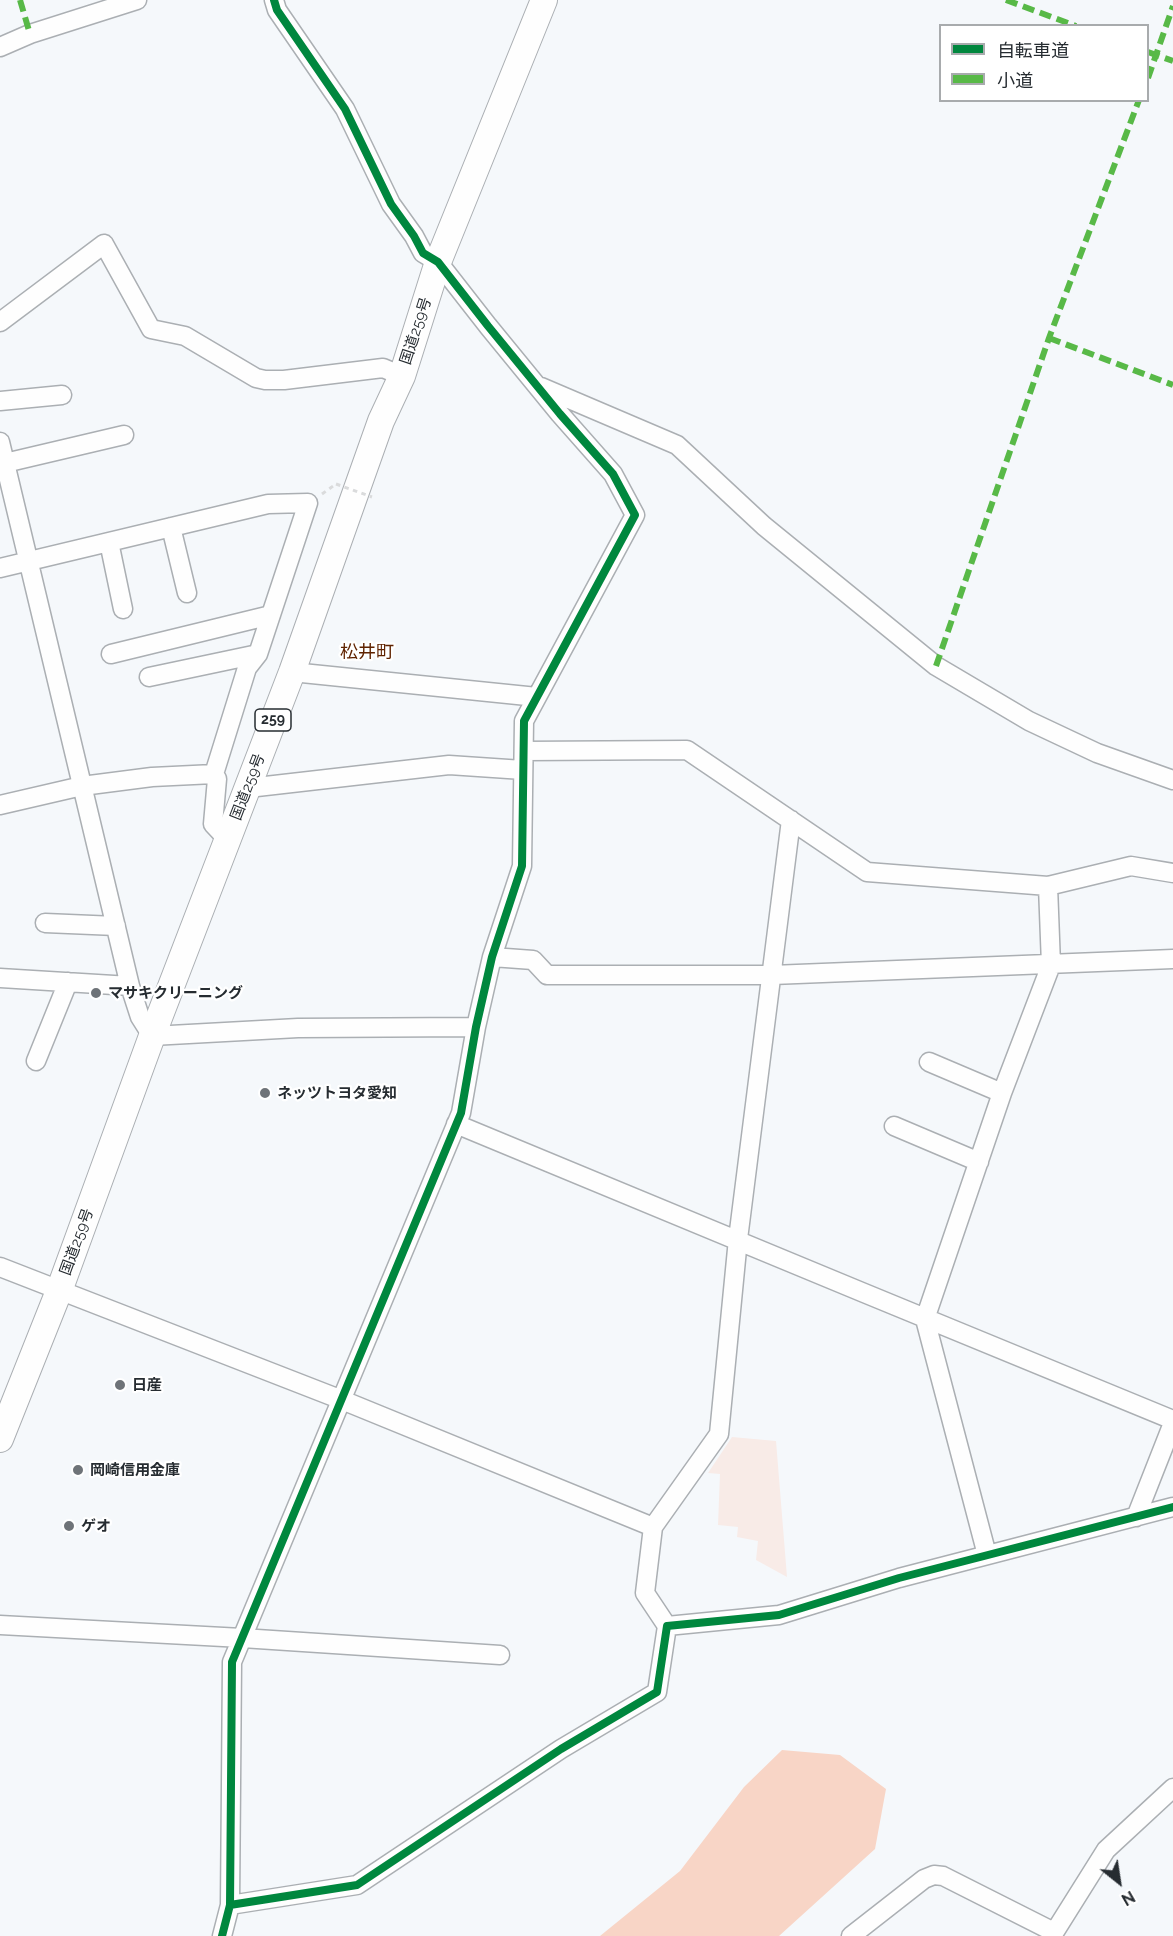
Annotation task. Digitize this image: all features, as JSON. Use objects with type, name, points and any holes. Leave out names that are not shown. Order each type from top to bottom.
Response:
[{"type":"highway","name":"国道259号","points":[[0,1439],[59,1291],[153,1036],[292,672],[381,421],[402,376],[438,262],[544,0]]},
{"type":"street","points":[[0,47],[30,34],[137,0]]},
{"type":"street","points":[[222,1936],[230,1905],[232,1662],[461,1113],[476,1027],[492,957],[522,866],[524,721],[635,515],[613,474],[488,327],[438,262],[423,253],[391,204],[345,109],[277,9],[274,0]]},
{"type":"street","points":[[0,322],[104,244],[151,329],[185,336],[256,378],[284,380],[383,368],[402,376]]},
{"type":"street","points":[[536,385],[677,445],[764,526],[936,666],[1029,721],[1097,753],[1173,780]]},
{"type":"street","points":[[0,401],[62,395]]},
{"type":"street","points":[[5,463],[124,435]]},
{"type":"street","points":[[0,442],[130,986],[140,1017],[153,1036],[298,1028],[476,1027]]},
{"type":"street","points":[[0,568],[268,504],[308,503],[258,654],[247,668],[214,774],[217,779],[213,825],[228,840]]},
{"type":"street","points":[[171,527],[187,593]]},
{"type":"street","points":[[109,542],[123,609]]},
{"type":"street","points":[[111,654],[271,615]]},
{"type":"street","points":[[149,678],[258,654]]},
{"type":"street","points":[[292,672],[537,696]]},
{"type":"street","points":[[524,751],[687,750],[867,872],[1048,886],[1131,866],[1173,873]]},
{"type":"street","points":[[248,788],[449,765],[523,770]]},
{"type":"street","points":[[0,805],[82,786],[152,777],[214,774]]},
{"type":"street","points":[[230,1905],[357,1885],[561,1749],[657,1692],[667,1626],[645,1593],[653,1527],[719,1434],[738,1239],[791,820]]},
{"type":"street","points":[[987,1555],[925,1319],[1002,1093],[1051,965],[1048,886]]},
{"type":"street","points":[[45,923],[116,926]]},
{"type":"street","points":[[492,957],[533,960],[547,975],[772,975],[1173,959]]},
{"type":"street","points":[[0,978],[130,986]]},
{"type":"street","points":[[36,1061],[68,982]]},
{"type":"street","points":[[929,1062],[1002,1093]]},
{"type":"street","points":[[456,1124],[738,1239],[1173,1422],[1136,1517]]},
{"type":"street","points":[[894,1126],[979,1162]]},
{"type":"street","points":[[0,1267],[342,1400],[653,1527]]},
{"type":"street","points":[[667,1626],[779,1615],[899,1578],[1173,1507]]},
{"type":"street","points":[[0,1625],[500,1655]]},
{"type":"street","points":[[851,1936],[924,1879],[934,1875],[943,1875],[1053,1934],[1106,1850],[1173,1788]]},
{"type":"path","points":[[336,484],[372,497]]},
{"type":"shaded area","points":[[732,1437],[776,1441],[787,1577],[756,1560],[758,1541],[737,1537],[738,1527],[718,1525],[720,1474],[708,1473]]},
{"type":"shaded area","points":[[782,1750],[840,1755],[886,1789],[875,1849],[779,1936],[600,1936],[680,1871],[744,1787]]},
{"type":"marked path","points":[[20,0],[30,34]]},
{"type":"marked path","points":[[1006,0],[1071,24]]},
{"type":"marked path","points":[[1149,75],[1173,6]]},
{"type":"marked path","points":[[1149,52],[1173,61]]},
{"type":"marked path","points":[[936,666],[1049,338],[1138,102]]},
{"type":"marked path","points":[[1049,338],[1173,385]]},
{"type":"cycle path","points":[[222,1936],[230,1905],[232,1662],[461,1113],[476,1027],[492,957],[522,866],[524,721],[635,515],[613,474],[560,414],[438,262],[423,253],[391,204],[345,109],[277,10],[274,0]]},
{"type":"cycle path","points":[[230,1905],[357,1885],[561,1749],[657,1692],[667,1626],[779,1615],[899,1578],[1173,1507]]},
{"type":"place","name":"マサキクリーニング","points":[[96,993]]},
{"type":"place","name":"ネッツトヨタ愛知","points":[[265,1093]]},
{"type":"place","name":"日産","points":[[120,1385]]},
{"type":"place","name":"岡崎信用金庫","points":[[78,1470]]},
{"type":"place","name":"ゲオ","points":[[69,1526]]},
{"type":"district","name":"松井町","points":[[367,653]]}]
